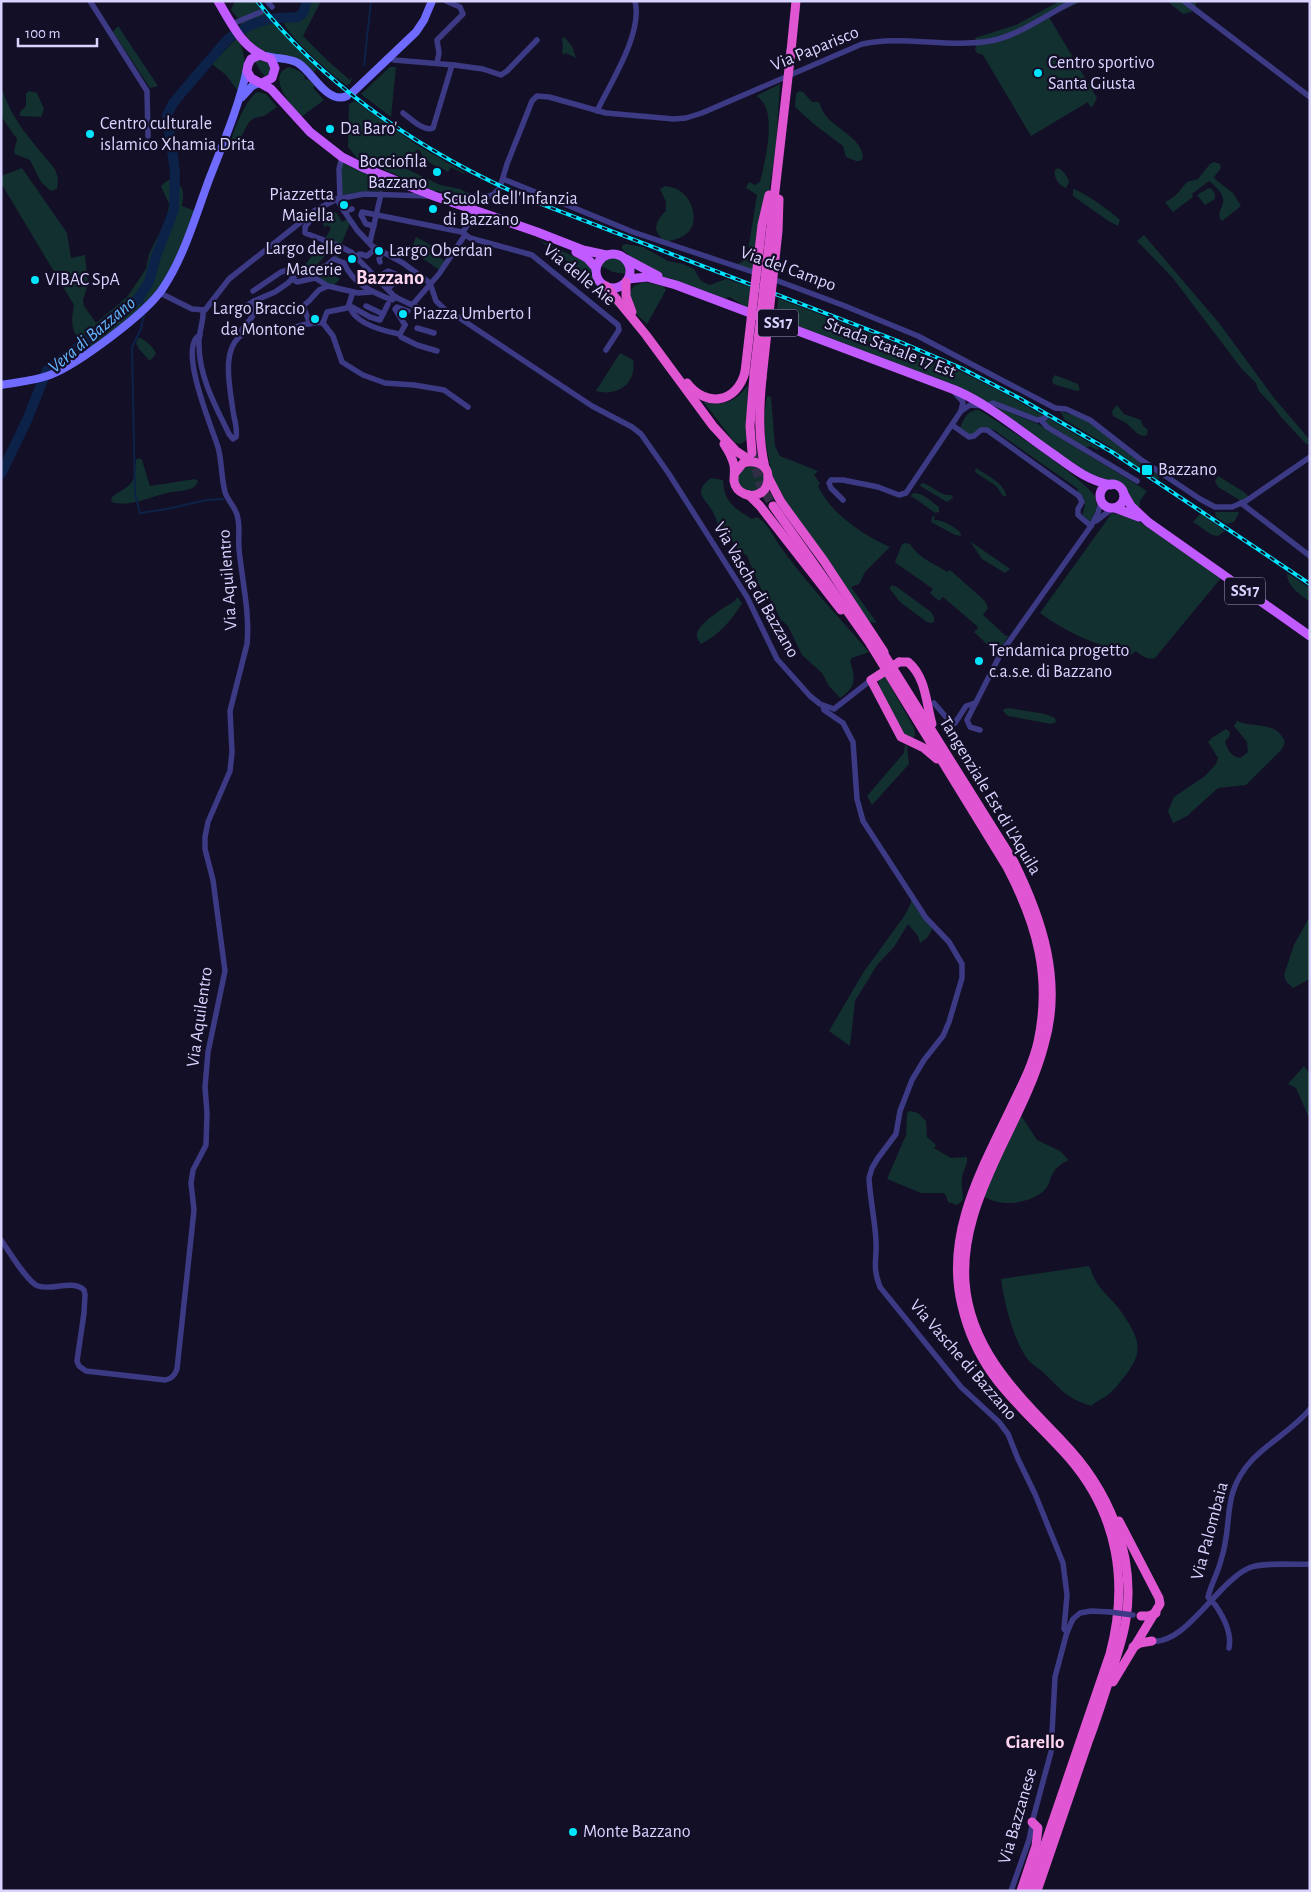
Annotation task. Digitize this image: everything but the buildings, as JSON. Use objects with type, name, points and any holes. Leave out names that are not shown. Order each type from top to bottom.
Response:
[{"type":"highway","points":[[751,457],[750,426],[754,375],[796,1]]},
{"type":"highway","points":[[627,281],[626,299],[646,335]]},
{"type":"highway","points":[[606,286],[646,335],[713,426],[736,451],[751,457],[767,473],[781,502],[872,631],[892,664]]},
{"type":"highway","points":[[634,315],[690,387],[701,395],[714,399],[726,397],[754,375]]},
{"type":"highway","points":[[713,426],[729,454],[737,487],[742,493],[749,495],[756,495],[763,491],[767,484],[767,473],[758,420],[754,375]]},
{"type":"highway","points":[[735,473],[751,457]]},
{"type":"highway","points":[[749,495],[892,664]]},
{"type":"highway","points":[[773,506],[892,664]]},
{"type":"highway","points":[[935,736],[923,687],[911,664],[904,661],[892,664],[871,680],[901,737],[929,751],[949,772]]},
{"type":"highway","name":"Tangenziale Est di L'Aquila","points":[[892,664],[1018,870],[1030,895],[1043,931],[1050,968],[1049,1020],[1045,1045],[1031,1084],[980,1192],[971,1221],[965,1251],[965,1283],[969,1304],[978,1336],[994,1365],[1016,1393],[1075,1454],[1102,1494],[1115,1523],[1125,1562],[1128,1597],[1122,1638],[1104,1698],[1037,1891]]},
{"type":"highway","name":"Tangenziale Est di L'Aquila","points":[[892,664],[907,702],[1007,867],[1024,900],[1036,936],[1042,970],[1043,1001],[1037,1044],[1024,1080],[973,1188],[964,1217],[958,1247],[958,1282],[961,1305],[970,1337],[988,1370],[1010,1399],[1069,1458],[1093,1492],[1110,1531],[1115,1549],[1120,1585],[1118,1621],[1110,1654],[1029,1891]]},
{"type":"highway","points":[[908,691],[920,697],[924,693],[923,687]]},
{"type":"highway","points":[[907,702],[918,733],[910,741]]},
{"type":"highway","points":[[1102,1494],[1127,1536],[1159,1598],[1160,1606],[1133,1647],[1104,1698]]},
{"type":"highway","points":[[1137,1615],[1150,1616],[1156,1613]]},
{"type":"highway","points":[[1133,1647],[1140,1643],[1152,1641]]},
{"type":"highway","points":[[1021,1891],[1037,1840],[1038,1828],[1032,1822]]},
{"type":"main road","points":[[218,1],[241,38],[250,48],[272,61],[275,71]]},
{"type":"main road","points":[[1,385],[39,379],[66,367],[95,348],[144,310],[160,293],[181,253],[238,103],[247,68],[253,57],[265,56],[293,61],[302,66],[331,95],[339,98],[350,94],[390,58],[419,28],[425,19],[432,1]]},
{"type":"main road","points":[[241,38],[251,78],[260,83]]},
{"type":"main road","points":[[238,103],[249,88],[270,80],[280,63],[287,60]]},
{"type":"main road","name":"SS17","points":[[275,71],[279,89],[288,106]]},
{"type":"main road","name":"SS17","points":[[260,83],[271,89],[313,135],[342,157],[400,183],[583,250],[606,255],[618,254],[626,259]]},
{"type":"main road","points":[[524,228],[582,255],[596,268]]},
{"type":"main road","points":[[606,255],[598,261],[596,268],[598,279],[606,286],[616,288],[627,281],[630,267],[626,259]]},
{"type":"main road","name":"Strada Statale 17 Est","points":[[626,259],[676,285]]},
{"type":"main road","name":"Strada Statale 17 Est","points":[[627,281],[646,277],[676,285],[963,393],[985,406],[1077,471],[1095,481],[1110,485]]},
{"type":"main road","name":"Strada Statale 17 Est","points":[[1077,471],[1092,486],[1101,499]]},
{"type":"main road","points":[[1101,499],[1103,489],[1110,485]]},
{"type":"main road","name":"SS17","points":[[1110,485],[1119,487],[1131,506],[1148,522],[1310,636]]},
{"type":"main road","points":[[1114,508],[1121,504],[1124,494]]},
{"type":"main road","name":"SS17","points":[[1101,499],[1106,506],[1148,522]]},
{"type":"street","points":[[90,1],[147,90],[148,136]]},
{"type":"street","points":[[267,1],[272,7]]},
{"type":"street","points":[[437,63],[439,52],[437,40],[463,14],[460,7],[446,1]]},
{"type":"street","points":[[597,111],[632,39],[637,14],[635,1]]},
{"type":"street","name":"Via Paparisco","points":[[501,184],[508,161],[535,97],[545,96],[597,111],[661,119],[686,118],[702,113],[862,44],[886,41],[942,44],[989,41],[1013,34],[1074,1]]},
{"type":"street","points":[[1184,1],[1310,97]]},
{"type":"street","points":[[233,25],[261,12]]},
{"type":"street","points":[[390,58],[394,60],[452,64],[502,74],[537,40]]},
{"type":"street","points":[[403,113],[426,129],[434,128],[452,64]]},
{"type":"street","points":[[342,157],[339,169],[338,199],[344,211],[358,230],[376,248],[403,263],[430,282],[436,301],[452,316]]},
{"type":"street","points":[[397,194],[403,190],[400,183]]},
{"type":"street","points":[[254,301],[253,317],[240,332],[228,358],[237,433],[234,439],[230,436],[218,410],[203,372],[200,357],[200,335],[204,310],[229,279],[314,211],[338,199],[361,194],[474,197],[492,195],[501,184]]},
{"type":"street","name":"Via del Campo","points":[[501,184],[633,232],[722,261],[897,327],[920,337],[1051,412],[1066,409],[1094,422],[1140,459],[1208,504],[1223,508],[1241,503]]},
{"type":"street","points":[[370,242],[381,194]]},
{"type":"street","points":[[344,211],[352,209],[362,213],[361,216],[366,224],[374,226]]},
{"type":"street","points":[[314,211],[314,215],[304,228],[305,233],[339,245],[356,256],[396,297],[438,316],[452,316]]},
{"type":"street","name":"Via delle Aie","points":[[362,213],[364,211],[464,234],[503,248],[524,252],[542,262],[618,325],[619,330],[606,350]]},
{"type":"street","points":[[413,304],[430,282],[439,274],[476,211]]},
{"type":"street","points":[[344,263],[360,254],[367,256],[376,248]]},
{"type":"street","points":[[380,262],[379,258],[383,252]]},
{"type":"street","points":[[253,291],[281,272],[288,270],[299,272],[326,266],[334,259],[344,263],[353,278],[370,293]]},
{"type":"street","points":[[377,278],[384,273],[390,271],[400,276],[391,287],[383,278],[386,276],[384,273]]},
{"type":"street","points":[[241,309],[254,301],[273,294],[299,272]]},
{"type":"street","points":[[292,279],[297,282],[316,278],[328,286],[353,292],[370,293],[392,300],[396,297]]},
{"type":"street","points":[[310,324],[303,306],[310,302],[319,290],[328,286]]},
{"type":"street","points":[[353,292],[349,307],[352,312],[373,327],[385,332],[399,334],[410,327]]},
{"type":"street","points":[[160,293],[192,309],[204,310]]},
{"type":"street","points":[[370,293],[365,308],[384,314]]},
{"type":"street","points":[[383,296],[383,299],[395,308],[410,327],[434,333]]},
{"type":"street","points":[[323,323],[326,312],[349,307],[378,320],[381,319],[388,304]]},
{"type":"street","points":[[395,308],[408,311]]},
{"type":"street","name":"Via Vasche di Bazzano","points":[[452,316],[458,317],[471,325],[592,406],[629,425],[641,434],[664,466],[747,598],[777,659],[803,690],[824,706],[824,710],[843,723],[853,742],[857,799],[863,821],[926,918],[949,942],[962,964],[962,978],[950,1022],[912,1080],[900,1111],[896,1134],[875,1163],[869,1178],[876,1241],[874,1266],[880,1287],[962,1387],[999,1422],[1008,1434],[1063,1563],[1067,1585],[1064,1629],[1067,1632]]},
{"type":"street","points":[[239,337],[254,330],[287,329],[319,322],[323,323],[333,336],[343,362],[363,375],[385,383],[444,390],[468,407]]},
{"type":"street","points":[[399,334],[401,338],[416,345],[437,351]]},
{"type":"street","name":"Via Aquilentro","points":[[1,1240],[35,1285],[46,1287],[76,1286],[84,1290],[84,1314],[77,1361],[81,1368],[86,1371],[165,1380],[174,1375],[177,1369],[184,1314],[194,1210],[191,1183],[193,1170],[206,1145],[207,1113],[205,1087],[208,1052],[225,971],[213,880],[205,849],[205,837],[208,822],[230,771],[232,752],[230,712],[248,633],[238,520],[225,492],[218,447],[194,372],[193,345],[196,337],[200,335]]},
{"type":"street","points":[[843,500],[830,488],[829,483],[831,480],[843,480],[876,486],[898,495],[906,493],[961,411],[963,404],[960,398],[939,383]]},
{"type":"street","points":[[961,411],[970,405],[985,406],[994,403],[1041,420],[1047,427],[1137,481]]},
{"type":"street","points":[[1041,420],[1051,412]]},
{"type":"street","points":[[952,425],[969,437],[974,436],[981,430],[987,430],[1079,496],[1082,502],[1078,515],[1091,526]]},
{"type":"street","points":[[1310,457],[1241,503],[1310,556]]},
{"type":"street","points":[[980,730],[970,727],[967,722],[975,703],[1011,638],[1091,526],[1098,513],[1101,499]]},
{"type":"street","points":[[1091,526],[1105,513],[1114,508]]},
{"type":"street","points":[[824,706],[832,709],[836,708],[871,680]]},
{"type":"street","points":[[934,703],[946,717],[955,723],[966,706],[975,703]]},
{"type":"street","name":"Via Palombaia","points":[[1210,1600],[1209,1594],[1222,1560],[1229,1504],[1235,1484],[1254,1458],[1293,1427],[1310,1409]]},
{"type":"street","points":[[1137,1615],[1144,1620],[1146,1638],[1152,1641],[1165,1639],[1182,1631],[1210,1600],[1233,1579],[1250,1567],[1310,1564]]},
{"type":"street","points":[[1210,1600],[1217,1607],[1230,1634],[1229,1648]]},
{"type":"street","name":"Via Bazzanese","points":[[1011,1891],[1028,1844],[1051,1752],[1055,1677],[1067,1632],[1073,1620],[1081,1612],[1110,1612],[1137,1615]]},
{"type":"green space","points":[[235,1],[254,1],[277,28],[317,68],[313,73],[271,53],[259,50],[253,45],[240,27],[241,23],[231,10]]},
{"type":"green space","points":[[308,1],[321,1],[303,36],[350,80],[353,76],[350,84],[346,85],[320,63],[299,43],[284,24],[282,17],[285,15],[296,19],[304,10]]},
{"type":"green space","name":"Centro sportivo Santa Giusta","points":[[1060,1],[1082,1],[1049,17],[1097,98],[1093,106],[1090,107],[1088,102],[1031,136],[983,55],[977,53],[975,38],[1016,25]]},
{"type":"green space","points":[[1167,1],[1196,1],[1196,8],[1191,12],[1183,14]]},
{"type":"green space","points":[[118,26],[158,86],[150,88],[113,32]]},
{"type":"green space","points":[[564,37],[572,46],[576,58],[566,53],[563,55],[562,38]]},
{"type":"green space","points":[[237,38],[243,51],[245,65],[240,94],[226,75],[212,64]]},
{"type":"green space","points":[[261,57],[272,66],[267,78],[254,60]]},
{"type":"green space","points":[[289,67],[305,76],[306,80],[308,79],[315,86],[313,88],[324,100],[301,117],[287,99],[280,84],[279,77],[282,71]]},
{"type":"green space","points":[[390,67],[396,67],[391,117],[361,94]]},
{"type":"green space","points":[[1,84],[9,108],[55,169],[58,178],[57,189],[51,191],[41,182],[30,160],[15,154],[17,139],[1,116]]},
{"type":"green space","points":[[780,84],[776,147],[756,273],[735,264],[741,263],[747,257],[757,195],[746,188],[749,182],[755,185],[760,182],[769,136],[767,112],[763,102],[756,96]]},
{"type":"green space","points":[[30,91],[37,93],[44,109],[41,117],[20,116],[20,112],[26,106],[26,93]]},
{"type":"green space","points":[[799,91],[803,92],[812,102],[819,102],[822,111],[828,118],[858,144],[863,158],[860,161],[846,157],[843,146],[795,107],[796,94]]},
{"type":"green space","points":[[258,92],[266,94],[277,107],[264,116],[254,118],[249,122],[236,146],[231,144],[241,115],[250,100]]},
{"type":"green space","points":[[355,101],[417,145],[465,173],[451,167],[448,172],[428,162],[417,149],[407,169],[440,185],[460,189],[470,194],[434,191],[357,158],[348,147],[349,104]]},
{"type":"green space","points":[[342,162],[357,170],[399,186],[399,190],[366,191],[342,195]]},
{"type":"green space","points":[[1214,162],[1220,164],[1221,168],[1214,177],[1215,179],[1233,193],[1241,206],[1222,221],[1220,212],[1223,204],[1222,195],[1209,181],[1192,194],[1193,197],[1173,212],[1165,202],[1175,196],[1187,182],[1198,179],[1210,164]]},
{"type":"green space","points":[[22,168],[67,233],[71,258],[85,255],[88,284],[83,300],[84,306],[96,323],[127,297],[146,269],[149,254],[167,218],[169,204],[161,186],[172,179],[183,190],[182,206],[195,211],[168,277],[149,302],[88,350],[75,335],[72,325],[74,305],[1,183],[1,176]]},
{"type":"green space","points":[[1058,168],[1064,172],[1069,182],[1066,188],[1057,181],[1055,170]]},
{"type":"green space","points":[[665,186],[677,189],[685,195],[692,206],[694,219],[690,231],[685,235],[666,242],[658,234],[656,227],[659,219],[666,211],[666,202],[660,189]]},
{"type":"green space","points":[[1211,188],[1215,194],[1215,199],[1205,205],[1197,195]]},
{"type":"green space","points":[[1073,189],[1090,197],[1120,220],[1118,226],[1073,196]]},
{"type":"green space","points":[[319,211],[323,219],[336,212],[342,222],[347,219],[350,223],[341,245],[325,239],[331,228],[327,225],[325,228],[318,214]]},
{"type":"green space","points":[[1144,235],[1219,323],[1274,398],[1310,440],[1310,444],[1306,444],[1280,416],[1172,277],[1137,241]]},
{"type":"green space","points":[[416,237],[436,248],[433,253],[446,262],[439,270],[411,250]]},
{"type":"green space","points":[[539,240],[586,262],[593,271],[594,280],[610,294],[625,316],[587,276]]},
{"type":"green space","points":[[322,242],[343,249],[338,258],[334,256],[336,252],[331,249],[315,267],[305,267],[306,264]]},
{"type":"green space","points":[[622,245],[643,247],[668,261],[683,264],[694,269],[701,281],[710,285],[726,279],[754,288],[752,311],[730,297],[721,300],[669,280],[640,265],[622,249]]},
{"type":"green space","points":[[613,257],[624,263],[626,274],[613,272],[601,266],[604,261]]},
{"type":"green space","points":[[328,268],[331,271],[330,273],[340,279],[334,285],[310,276],[319,275],[318,270]]},
{"type":"green space","points":[[644,282],[663,286],[666,290],[647,324],[634,312],[628,295],[634,286]]},
{"type":"green space","points":[[778,298],[892,342],[959,371],[1012,398],[1099,448],[1097,450],[1090,446],[1086,448],[1037,419],[984,403],[776,320]]},
{"type":"green space","points":[[138,338],[148,343],[155,351],[156,354],[150,361],[139,349],[136,343]]},
{"type":"green space","points":[[620,353],[633,360],[632,375],[629,381],[618,390],[612,392],[596,391]]},
{"type":"green space","points":[[1055,375],[1078,384],[1080,390],[1077,391],[1053,384],[1052,379]]},
{"type":"green space","points":[[748,385],[746,440],[741,444],[735,443],[703,401],[710,403],[728,402],[739,396]]},
{"type":"green space","points":[[767,396],[771,397],[775,446],[780,456],[818,471],[814,475],[820,483],[818,486],[831,506],[859,530],[890,547],[865,572],[859,584],[851,587],[877,623],[868,622],[787,508],[773,481],[765,439],[764,416]]},
{"type":"green space","points":[[1117,405],[1124,414],[1141,420],[1143,426],[1148,430],[1147,435],[1138,434],[1126,423],[1113,416],[1112,411]]},
{"type":"green space","points":[[991,407],[999,408],[1038,424],[1147,491],[1140,501],[1139,509],[1135,507],[1128,492],[1121,485],[1095,480]]},
{"type":"green space","points":[[979,410],[1042,452],[1090,490],[1097,503],[1095,513],[1090,522],[1082,515],[1085,502],[1083,497],[1077,492],[1078,489],[994,430],[984,427],[969,435],[960,428],[969,413]]},
{"type":"green space","points":[[1060,411],[1087,420],[1161,476],[1157,480],[1110,449],[1112,448],[1065,420]]},
{"type":"green space","points":[[139,458],[142,460],[150,486],[195,479],[198,481],[194,487],[188,490],[171,492],[134,503],[111,502],[112,497],[128,486],[133,480],[136,460]]},
{"type":"green space","points":[[751,466],[760,470],[764,479],[760,488],[751,492],[742,488],[738,479],[742,470]]},
{"type":"green space","points":[[976,468],[999,483],[1006,496],[1003,496],[996,486],[975,472]]},
{"type":"green space","points":[[1218,476],[1244,492],[1250,498],[1243,502],[1218,487],[1215,481]]},
{"type":"green space","points":[[711,478],[723,480],[725,494],[735,508],[752,519],[757,517],[764,523],[801,574],[869,652],[852,658],[850,661],[854,678],[852,686],[840,698],[829,686],[822,673],[802,655],[788,626],[781,620],[770,598],[761,589],[747,556],[736,548],[731,538],[720,531],[714,514],[701,492],[705,483]]},
{"type":"green space","points":[[922,483],[940,493],[952,495],[953,498],[947,502],[922,487],[920,485]]},
{"type":"green space","points":[[914,493],[921,494],[930,500],[939,507],[939,512],[935,513],[912,498],[911,495]]},
{"type":"green space","points":[[1215,512],[1239,513],[1234,522],[1227,524],[1216,517]]},
{"type":"green space","points":[[1112,513],[1136,519],[1221,578],[1155,658],[1147,658],[1136,651],[1131,655],[1095,643],[1061,627],[1040,613]]},
{"type":"green space","points":[[1200,514],[1225,531],[1218,536],[1212,535],[1193,522]]},
{"type":"green space","points":[[935,515],[934,520],[948,524],[960,532],[961,536],[955,535],[931,522],[932,517]]},
{"type":"green space","points":[[970,541],[1010,569],[1005,573],[982,559]]},
{"type":"green space","points":[[902,544],[910,544],[917,553],[947,572],[950,570],[985,601],[988,608],[983,615],[1006,636],[1009,635],[1000,651],[996,653],[974,632],[978,628],[977,626],[943,597],[939,601],[930,593],[933,589],[895,562]]},
{"type":"green space","points":[[1287,573],[1310,588],[1310,602],[1292,586]]},
{"type":"green space","points":[[891,585],[897,587],[931,612],[934,622],[927,622],[900,602],[890,589]]},
{"type":"green space","points":[[737,597],[742,603],[734,615],[719,632],[701,644],[697,636],[699,629],[713,615],[735,601]]},
{"type":"green space","points":[[885,676],[914,728],[915,735],[913,738],[906,738],[881,694],[878,680]]},
{"type":"green space","points":[[1008,708],[1045,714],[1055,718],[1056,722],[1051,724],[1008,716],[1003,711]]},
{"type":"green space","points":[[1237,721],[1265,726],[1276,731],[1285,742],[1282,749],[1246,785],[1218,788],[1187,816],[1173,823],[1168,811],[1174,797],[1205,776],[1216,764],[1218,758],[1208,742],[1213,737],[1226,729],[1230,732],[1229,737],[1225,741],[1230,752],[1240,758],[1248,752],[1247,742],[1234,726]]},
{"type":"green space","points":[[905,745],[907,746],[909,764],[872,805],[867,796],[904,753]]},
{"type":"green space","points":[[911,898],[933,928],[927,938],[920,943],[918,936],[908,924],[894,947],[877,965],[855,1001],[850,1046],[829,1031],[863,973],[905,915],[911,903]]},
{"type":"green space","points":[[1310,916],[1310,979],[1293,988],[1286,981],[1284,975],[1294,945]]},
{"type":"green space","points":[[1304,1066],[1310,1074],[1310,1120],[1296,1088],[1288,1084]]},
{"type":"green space","points":[[910,1111],[918,1113],[926,1121],[927,1137],[936,1145],[934,1148],[951,1158],[967,1157],[962,1178],[963,1200],[957,1205],[948,1202],[946,1195],[943,1193],[921,1193],[887,1179],[906,1135],[907,1113]]},
{"type":"green space","points":[[1020,1114],[1037,1140],[1060,1151],[1069,1160],[1056,1169],[1042,1193],[1030,1199],[1017,1202],[996,1202],[982,1196]]},
{"type":"green space","points":[[1089,1266],[1096,1281],[1132,1328],[1138,1349],[1133,1364],[1117,1386],[1091,1406],[1065,1393],[1030,1362],[1024,1354],[1011,1322],[1001,1279]]},
{"type":"waterway","name":"Vera di Bazzano","points":[[1,474],[27,420],[47,370],[138,299],[149,282],[156,256],[174,210],[175,172],[167,115],[173,103],[231,37],[256,23],[270,19],[298,17],[303,13],[307,1]]},
{"type":"waterway","points":[[364,65],[371,1]]},
{"type":"waterway","points":[[142,294],[143,306]]},
{"type":"waterway","points":[[144,314],[141,329],[132,347],[135,494],[140,513],[206,500],[223,499]]},
{"type":"tunnel","points":[[753,455],[760,484],[773,506]]},
{"type":"railway","points":[[257,1],[317,65],[351,94],[386,120],[461,166],[541,204],[898,341],[961,368],[1019,398],[1112,452],[1310,584]]},
{"type":"place","name":"Centro sportivo Santa Giusta","points":[[1038,73]]},
{"type":"place","name":"Da Baro'","points":[[330,129]]},
{"type":"place","name":"Centro culturale islamico Xhamia Drita","points":[[90,134]]},
{"type":"place","name":"Bocciofila Bazzano","points":[[437,172]]},
{"type":"place","name":"Piazzetta Maiella","points":[[344,205]]},
{"type":"place","name":"Scuola dell'Infanzia di Bazzano","points":[[433,209]]},
{"type":"place","name":"Largo Oberdan","points":[[379,251]]},
{"type":"place","name":"Largo delle Macerie","points":[[352,259]]},
{"type":"place","name":"VIBAC SpA","points":[[35,280]]},
{"type":"place","name":"Piazza Umberto I","points":[[403,314]]},
{"type":"place","name":"Largo Braccio da Montone","points":[[315,319]]},
{"type":"place","name":"Bazzano","points":[[1147,470]]},
{"type":"place","name":"Tendamica progetto c.a.s.e. di Bazzano","points":[[979,661]]},
{"type":"place","name":"Monte Bazzano","points":[[573,1832]]},
{"type":"district","name":"Bazzano","points":[[390,278]]},
{"type":"district","name":"Ciarello","points":[[1035,1742]]}]
